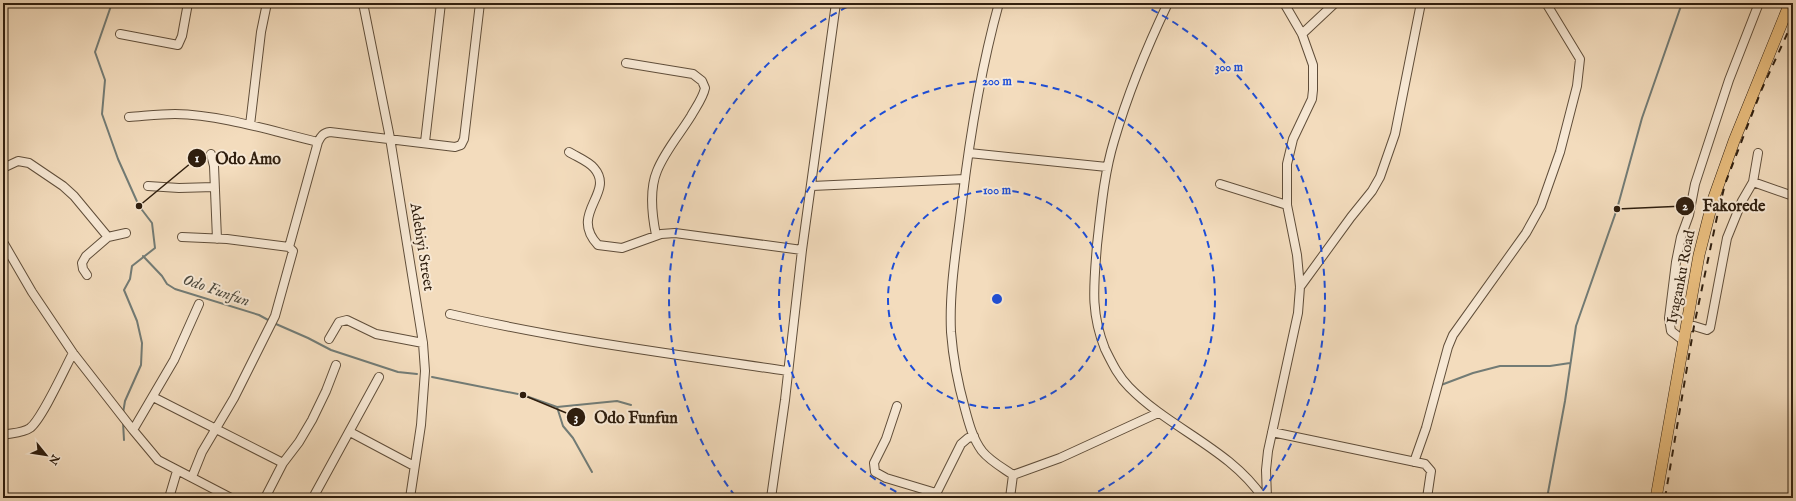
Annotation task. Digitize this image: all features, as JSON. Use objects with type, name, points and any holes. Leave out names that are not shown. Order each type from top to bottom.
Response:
[{"type":"highway","name":"Iyaganku Road","points":[[1656,498],[1699,255],[1713,200],[1734,140],[1790,3]]},
{"type":"street","points":[[120,34],[178,45],[182,36],[188,3]]},
{"type":"street","points":[[250,125],[261,32],[267,3]]},
{"type":"street","name":"Adebiyi Street","points":[[363,3],[390,138],[423,344],[425,371],[423,403],[410,498]]},
{"type":"street","points":[[425,142],[441,3]]},
{"type":"street","points":[[289,247],[318,142],[324,133],[330,132],[455,146],[462,145],[480,3]]},
{"type":"street","points":[[771,498],[785,400],[787,371],[802,250],[836,3]]},
{"type":"street","points":[[999,3],[982,71],[965,179],[953,289],[951,331],[958,385],[974,436],[983,451],[1013,475]]},
{"type":"street","points":[[1168,3],[1138,70],[1113,141],[1107,168],[1101,210],[1094,279],[1094,314],[1111,362],[1119,376],[1144,402],[1158,413],[1236,466],[1249,478],[1263,498]]},
{"type":"street","points":[[1267,498],[1266,470],[1272,432],[1298,313],[1300,287],[1297,255],[1287,205],[1287,164],[1290,150],[1312,99],[1313,90],[1313,65],[1302,34],[1284,3]]},
{"type":"street","points":[[1302,34],[1335,3]]},
{"type":"street","points":[[1300,287],[1372,191],[1380,177],[1395,134],[1421,3]]},
{"type":"street","points":[[1414,462],[1426,428],[1448,347],[1453,335],[1526,233],[1541,206],[1560,152],[1577,86],[1580,59],[1546,3]]},
{"type":"street","points":[[1684,341],[1671,331],[1669,318],[1676,262],[1681,237],[1689,215],[1697,177],[1729,80],[1759,3]]},
{"type":"street","points":[[626,63],[693,74],[702,81],[705,88],[687,122],[657,171],[654,181],[652,204],[656,235]]},
{"type":"street","points":[[129,117],[177,114],[250,125],[318,142]]},
{"type":"street","points":[[568,152],[589,163],[600,176],[600,187],[590,207],[587,222],[590,234],[598,245],[622,248],[656,235],[675,232],[802,250]]},
{"type":"street","points":[[969,153],[1107,168]]},
{"type":"street","points":[[1686,328],[1694,326],[1709,330],[1727,238],[1742,201],[1753,182],[1758,153]]},
{"type":"street","points":[[211,154],[214,166],[217,238]]},
{"type":"street","points":[[3,168],[18,160],[29,163],[63,186],[74,196],[108,237]]},
{"type":"street","points":[[812,186],[965,179]]},
{"type":"street","points":[[1753,182],[1793,196]]},
{"type":"street","points":[[1220,184],[1287,205]]},
{"type":"street","points":[[148,186],[179,188],[214,187]]},
{"type":"street","points":[[87,275],[83,269],[82,263],[86,256],[108,237],[126,233]]},
{"type":"street","points":[[182,237],[217,238],[289,247],[293,251],[275,316],[234,398],[202,452],[192,477]]},
{"type":"street","points":[[3,242],[32,292],[73,353],[158,460],[231,498]]},
{"type":"street","points":[[133,430],[153,397],[182,343],[199,304]]},
{"type":"street","points":[[450,314],[517,330],[575,340],[787,371]]},
{"type":"street","points":[[329,339],[339,322],[347,320],[376,334],[423,344]]},
{"type":"street","points":[[3,435],[23,431],[33,424],[44,408],[73,353]]},
{"type":"street","points":[[265,498],[283,463],[299,442],[312,420],[326,391],[336,365]]},
{"type":"street","points":[[316,494],[379,377]]},
{"type":"street","points":[[153,397],[283,463]]},
{"type":"street","points":[[897,406],[886,439],[874,463],[875,472],[886,478],[935,496],[961,444],[968,438],[974,436]]},
{"type":"street","points":[[1013,475],[1060,458],[1158,413]]},
{"type":"street","points":[[350,432],[414,466]]},
{"type":"street","points":[[1272,432],[1425,464],[1431,471],[1427,498]]},
{"type":"street","points":[[169,498],[178,471]]},
{"type":"street","points":[[1010,498],[1013,475]]},
{"type":"waterway","points":[[112,3],[95,52],[105,80],[102,114],[118,159],[139,206],[152,223],[155,248],[132,266],[130,279],[124,290],[137,321],[142,343],[141,365],[125,401],[123,413]]},
{"type":"waterway","points":[[1547,498],[1565,401],[1576,326],[1617,209],[1642,118],[1682,3]]},
{"type":"waterway","name":"Odo Funfun","points":[[143,256],[162,276],[167,284],[175,289],[259,315],[270,321]]},
{"type":"waterway","name":"Odo Funfun","points":[[276,324],[331,350],[398,372],[417,374]]},
{"type":"waterway","points":[[1441,385],[1473,373],[1500,366],[1550,366],[1570,363]]},
{"type":"waterway","name":"Odo Funfun","points":[[432,377],[523,395],[557,407],[617,401],[631,405]]},
{"type":"waterway","points":[[557,407],[563,426],[573,438],[592,472]]},
{"type":"waterway","points":[[123,422],[124,440]]},
{"type":"railway","points":[[1665,498],[1694,326],[1725,184],[1761,91],[1793,21]]},
{"type":"place","name":"Odo Amo","points":[[139,206]]},
{"type":"place","name":"Fakorede","points":[[1617,209]]},
{"type":"place","name":"Odo Funfun","points":[[523,395]]}]
